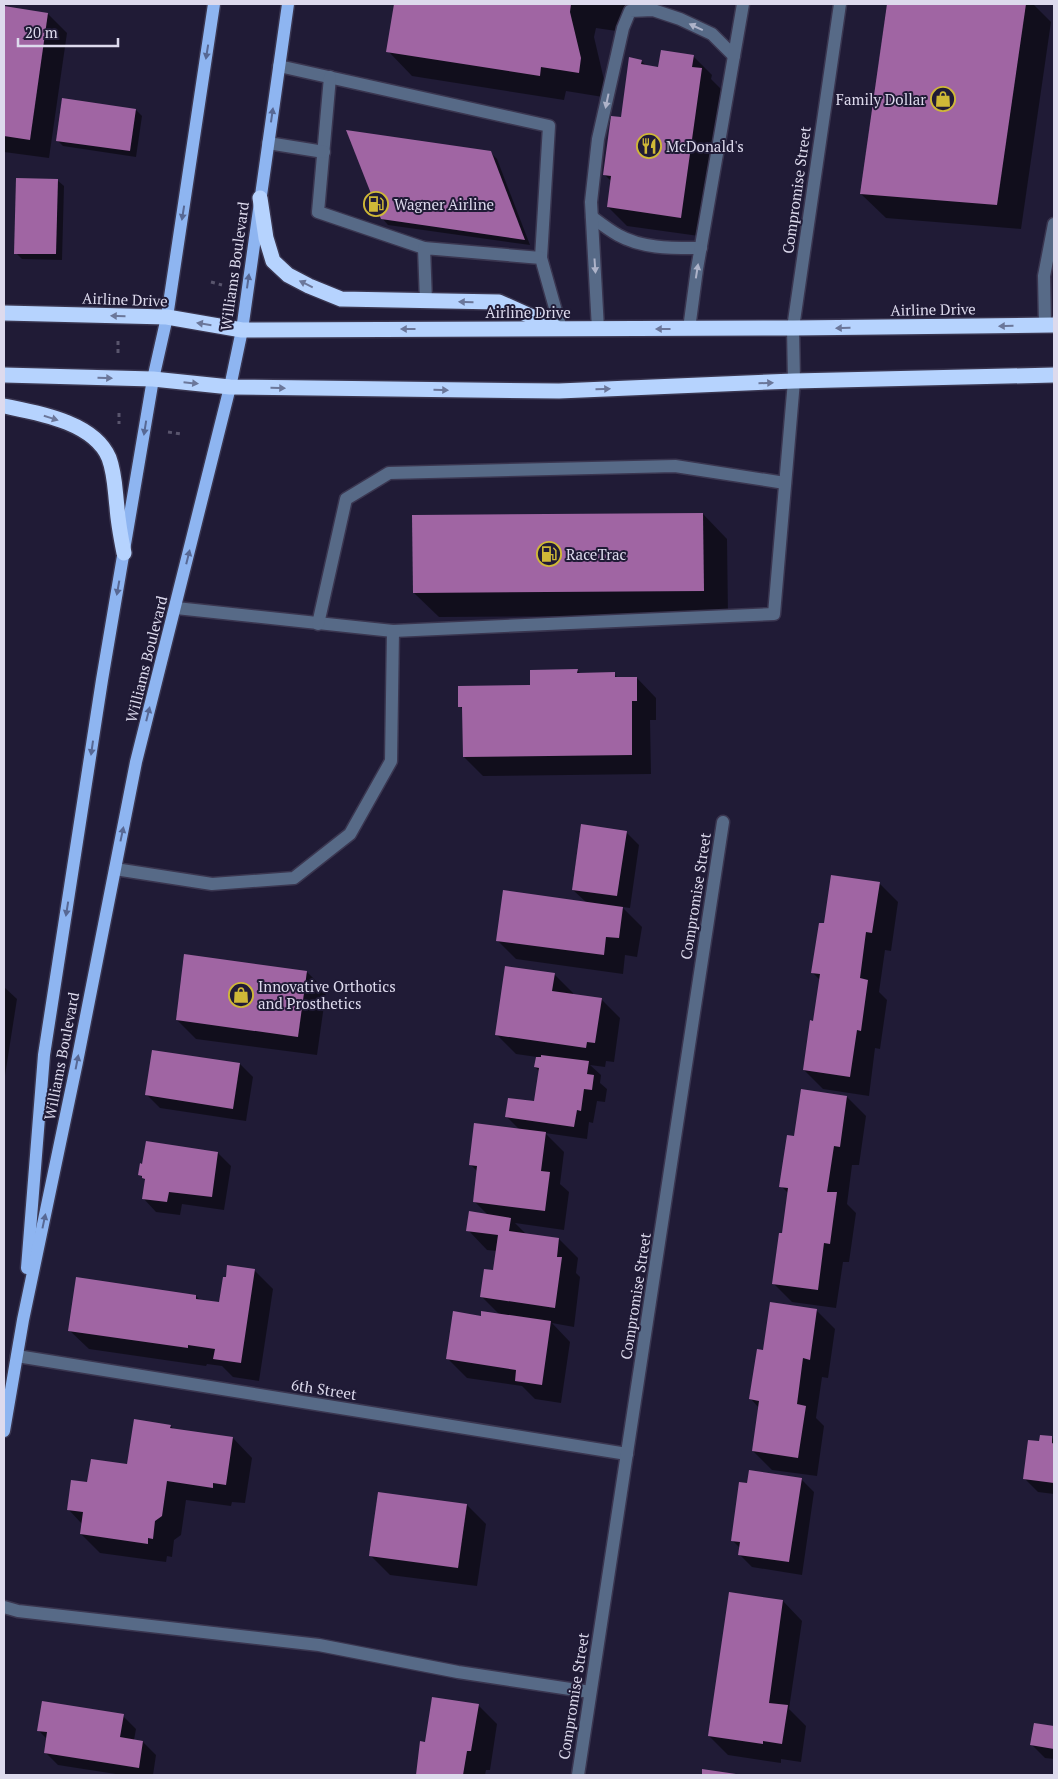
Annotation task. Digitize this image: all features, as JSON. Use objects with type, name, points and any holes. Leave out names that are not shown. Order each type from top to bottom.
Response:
[{"type":"highway","points":[[260,198],[266,238],[274,260],[288,276],[340,299],[499,302],[562,329]]},
{"type":"highway","name":"Airline Drive","points":[[4,313],[167,317],[242,330],[689,329],[1050,325]]},
{"type":"highway","points":[[4,375],[153,380],[230,387],[559,391],[794,381],[1054,375]]},
{"type":"highway","points":[[4,406],[34,412],[74,425],[97,440],[109,458],[114,476],[124,553]]},
{"type":"main road","name":"Williams Boulevard","points":[[23,1320],[44,1055],[102,680],[153,380],[167,317],[214,4]]},
{"type":"main road","name":"Williams Boulevard","points":[[4,1431],[23,1320],[77,1062],[136,762],[176,608],[242,330],[288,4]]},
{"type":"street","points":[[689,329],[742,4]]},
{"type":"street","name":"Compromise Street","points":[[393,632],[774,614],[794,381],[793,328],[840,4]]},
{"type":"street","points":[[598,329],[591,202],[598,139],[623,28],[634,7],[653,10],[712,34],[734,56]]},
{"type":"street","points":[[279,66],[548,126],[541,258],[562,329]]},
{"type":"street","points":[[330,77],[318,212],[424,248],[541,258]]},
{"type":"street","points":[[268,143],[324,152]]},
{"type":"street","points":[[592,217],[618,235],[641,244],[669,248],[701,248]]},
{"type":"street","points":[[1050,325],[1044,276],[1054,224]]},
{"type":"street","points":[[424,248],[426,301]]},
{"type":"street","points":[[318,624],[346,499],[389,473],[675,466],[785,483]]},
{"type":"street","points":[[115,869],[212,884],[294,878],[350,834],[391,761],[393,632],[176,608]]},
{"type":"street","name":"Compromise Street","points":[[578,1775],[723,822]]},
{"type":"street","name":"6th Street","points":[[17,1356],[627,1454]]},
{"type":"street","points":[[4,1607],[18,1611],[319,1645],[458,1672],[590,1692]]},
{"type":"path","points":[[211,282],[222,285]]},
{"type":"path","points":[[118,340],[118,353]]},
{"type":"path","points":[[119,413],[119,424]]},
{"type":"path","points":[[162,431],[181,434]]},
{"type":"building","points":[[394,4],[571,4],[570,12],[581,58],[579,73],[541,67],[540,76],[386,52]]},
{"type":"building","name":"Family Dollar","points":[[887,4],[1026,4],[997,205],[860,194]]},
{"type":"building","points":[[4,6],[48,13],[30,140],[4,136]]},
{"type":"building","name":"McDonald's","points":[[661,50],[694,55],[692,67],[702,68],[681,218],[607,207],[611,176],[603,175],[611,116],[621,117],[629,57],[642,60],[641,64],[658,67]]},
{"type":"building","points":[[62,98],[136,109],[130,151],[56,141]]},
{"type":"building","points":[[346,130],[491,151],[525,240],[381,219]]},
{"type":"building","points":[[16,178],[58,179],[56,254],[14,254]]},
{"type":"building","points":[[703,513],[704,591],[413,593],[412,515]]},
{"type":"building","points":[[578,669],[577,673],[615,672],[615,677],[637,677],[637,701],[632,701],[632,755],[463,757],[462,707],[458,707],[458,686],[530,685],[530,670]]},
{"type":"building","points":[[581,824],[627,831],[617,896],[572,890]]},
{"type":"building","points":[[831,875],[880,882],[872,933],[866,932],[860,978],[868,980],[861,1031],[857,1030],[850,1077],[803,1070],[810,1020],[813,1021],[820,974],[811,973],[819,923],[824,923]]},
{"type":"building","points":[[503,890],[623,907],[619,938],[606,937],[604,955],[496,941]]},
{"type":"building","name":"Innovative Orthotics and Prosthetics","points":[[184,954],[307,971],[298,1037],[176,1020]]},
{"type":"building","points":[[505,966],[555,973],[552,991],[602,998],[595,1043],[587,1042],[586,1048],[495,1035]]},
{"type":"building","points":[[152,1050],[240,1063],[233,1109],[145,1095]]},
{"type":"building","points":[[541,1055],[589,1061],[587,1074],[594,1075],[592,1090],[584,1089],[581,1111],[577,1110],[574,1127],[505,1117],[508,1098],[534,1101],[539,1068],[534,1067],[536,1057],[541,1057]]},
{"type":"building","points":[[801,1089],[847,1096],[840,1147],[834,1146],[827,1192],[837,1192],[830,1244],[824,1243],[818,1290],[772,1284],[788,1188],[779,1187],[787,1135],[794,1136]]},
{"type":"building","points":[[474,1123],[546,1132],[541,1171],[550,1172],[545,1211],[473,1202],[477,1166],[469,1165]]},
{"type":"building","points":[[146,1141],[218,1152],[212,1197],[169,1192],[167,1202],[142,1199],[145,1179],[138,1175]]},
{"type":"building","points":[[469,1211],[511,1218],[509,1231],[559,1238],[557,1257],[562,1257],[555,1308],[480,1297],[484,1269],[493,1270],[498,1235],[466,1231]]},
{"type":"building","points":[[227,1265],[255,1269],[241,1363],[213,1359],[215,1349],[188,1345],[188,1348],[68,1331],[76,1277],[196,1295],[196,1299],[219,1302],[223,1277],[226,1277]]},
{"type":"building","points":[[770,1302],[817,1309],[810,1360],[803,1358],[797,1404],[806,1406],[798,1458],[752,1451],[759,1401],[749,1399],[757,1349],[763,1350]]},
{"type":"building","points":[[453,1311],[481,1316],[481,1311],[551,1321],[542,1385],[515,1381],[516,1370],[446,1359]]},
{"type":"building","points":[[134,1419],[171,1425],[170,1428],[233,1437],[226,1485],[213,1483],[213,1488],[167,1481],[162,1516],[155,1521],[153,1539],[148,1538],[148,1544],[80,1534],[83,1512],[67,1510],[71,1480],[87,1482],[91,1459],[127,1464]]},
{"type":"building","points":[[1040,1435],[1052,1436],[1052,1443],[1054,1444],[1054,1483],[1023,1479],[1028,1440],[1039,1441]]},
{"type":"building","points":[[749,1470],[802,1478],[789,1562],[738,1555],[740,1542],[731,1541],[739,1482],[747,1483]]},
{"type":"building","points":[[378,1492],[467,1504],[458,1568],[369,1556]]},
{"type":"building","points":[[729,1592],[783,1600],[769,1703],[788,1705],[782,1744],[763,1741],[763,1744],[708,1736]]},
{"type":"building","points":[[432,1697],[479,1704],[471,1751],[467,1751],[463,1775],[416,1775],[420,1741],[425,1742]]},
{"type":"building","points":[[42,1701],[124,1714],[120,1737],[143,1741],[139,1768],[44,1753],[47,1732],[37,1731]]},
{"type":"building","points":[[1034,1723],[1054,1726],[1054,1749],[1030,1745]]},
{"type":"building","points":[[702,1769],[736,1774],[736,1775],[702,1775]]},
{"type":"place","name":"Family Dollar","points":[[943,99]]},
{"type":"place","name":"McDonald's","points":[[649,146]]},
{"type":"place","name":"Wagner Airline","points":[[376,204]]},
{"type":"place","name":"RaceTrac","points":[[549,554]]},
{"type":"place","name":"Innovative Orthotics and Prosthetics","points":[[241,995]]}]
